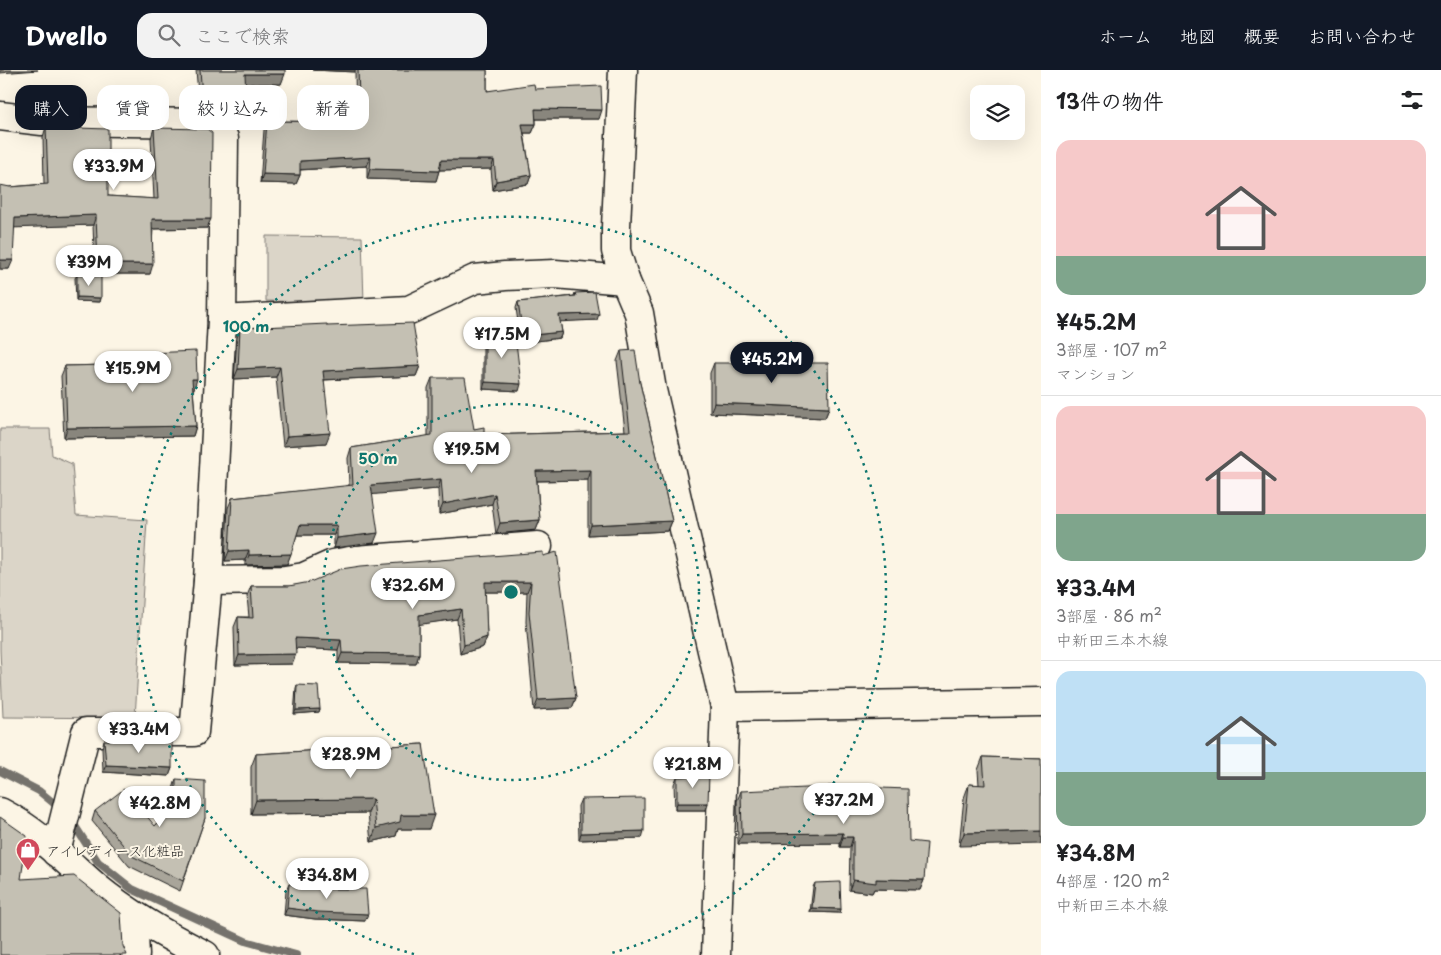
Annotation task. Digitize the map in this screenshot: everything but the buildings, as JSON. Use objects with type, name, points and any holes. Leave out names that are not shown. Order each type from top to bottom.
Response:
[{"type":"street","points":[[624,70],[616,251],[639,314],[652,390],[724,707],[716,955]]},
{"type":"street","points":[[0,116],[42,121],[207,123],[217,128],[224,138],[222,320],[208,581],[194,732],[86,732],[62,829],[98,888],[133,915],[205,955]]},
{"type":"street","points":[[222,320],[409,310],[475,279],[554,274],[625,280]]},
{"type":"street","points":[[208,581],[285,580],[304,577],[333,564],[355,560],[538,546]]},
{"type":"street","points":[[724,707],[1041,702]]},
{"type":"street","points":[[0,812],[19,822],[62,829]]},
{"type":"street","points":[[133,915],[135,955]]},
{"type":"shaded area","points":[[266,236],[362,237],[364,303],[266,301]]},
{"type":"shaded area","points":[[0,429],[50,429],[52,455],[72,464],[76,515],[147,520],[135,718],[3,717],[0,650]]},
{"type":"waterway","points":[[0,771],[39,791],[62,810]]},
{"type":"waterway","points":[[71,820],[98,862],[132,889],[245,941],[296,955]]},
{"type":"place","name":"アイレディース化粧品","points":[[28,871]]}]
